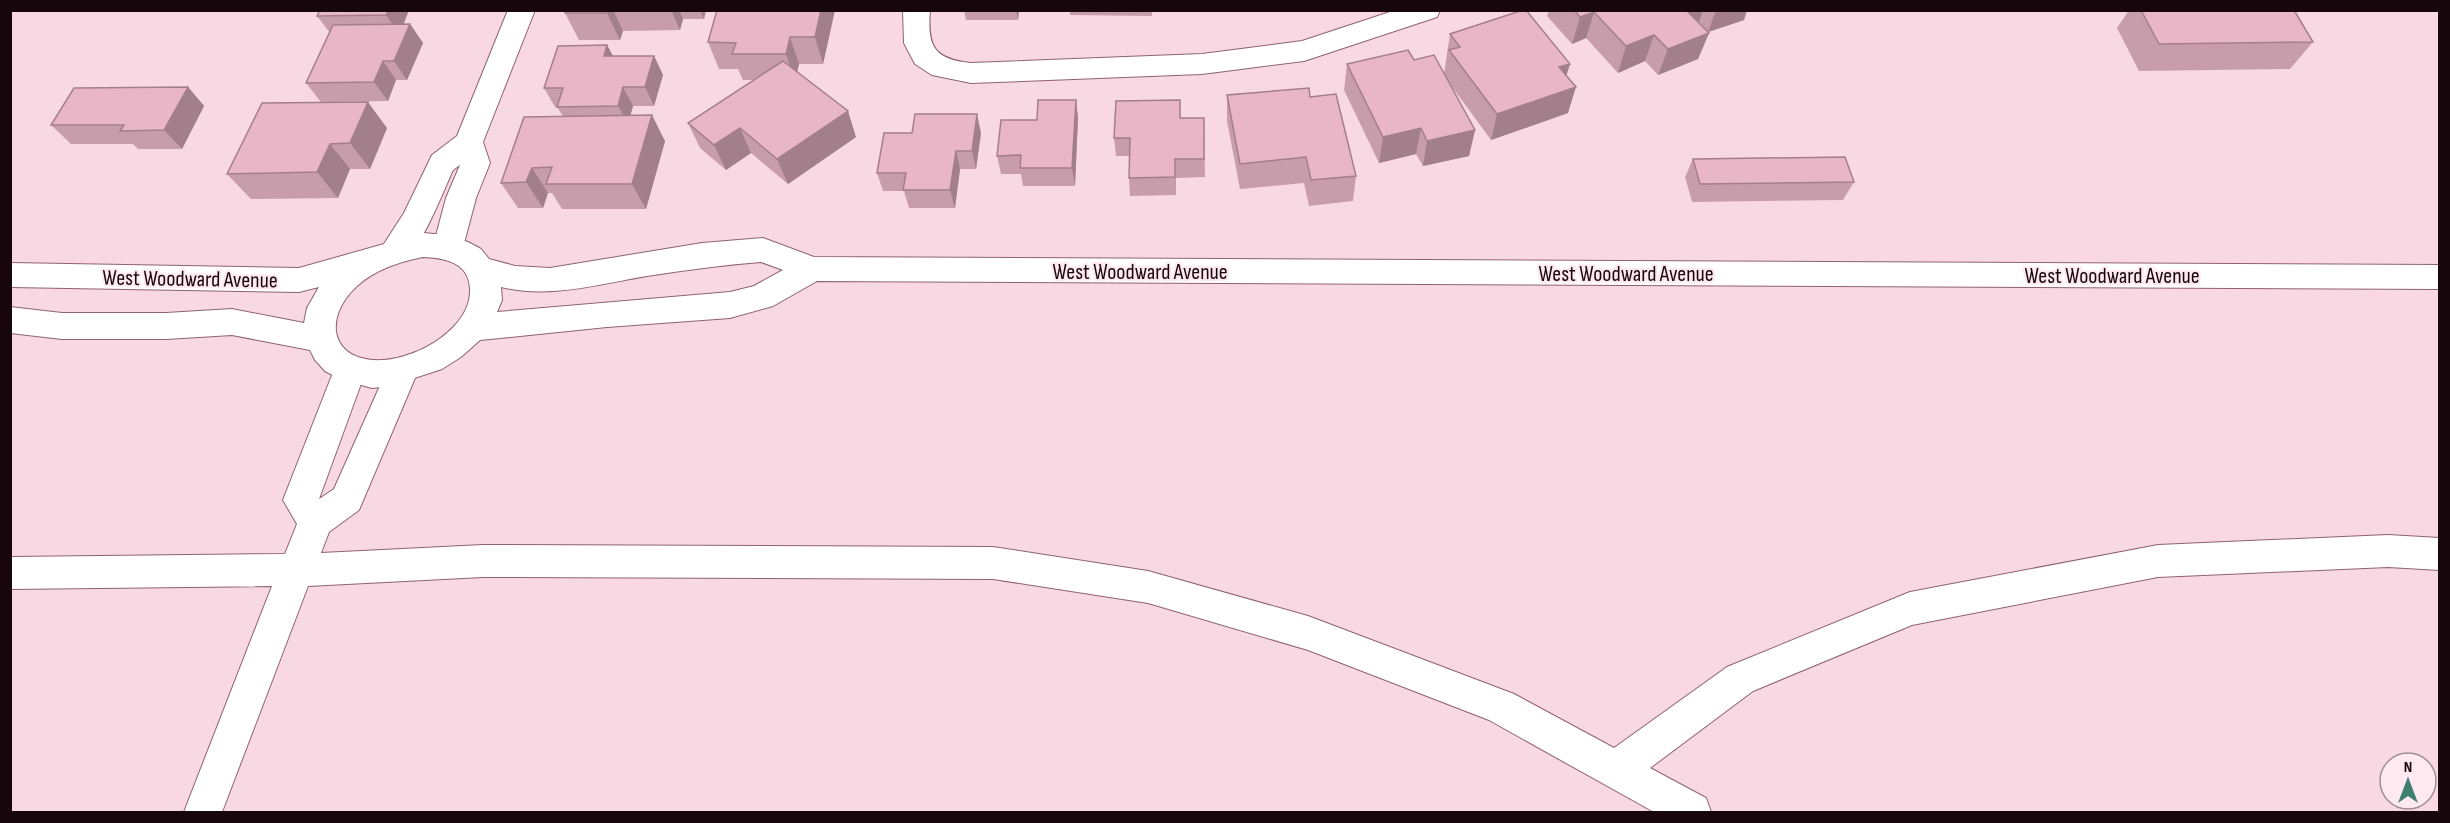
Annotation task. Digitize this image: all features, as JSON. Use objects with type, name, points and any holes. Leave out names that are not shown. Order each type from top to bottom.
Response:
[{"type":"street","points":[[381,256],[423,245],[448,247],[468,255],[481,270],[486,287],[483,307],[472,328],[453,347],[429,362],[402,371],[374,374],[350,370],[331,360],[320,339],[318,321],[327,299],[344,278],[381,256],[416,219],[442,163],[469,142],[522,10]]},
{"type":"street","points":[[917,10],[914,28],[921,53],[938,67],[971,73],[1202,64],[1304,51],[1427,10]]},
{"type":"street","points":[[448,247],[461,198],[475,163],[469,142]]},
{"type":"street","name":"West Woodward Avenue","points":[[481,270],[515,278],[550,280],[702,255],[763,250],[812,269],[2439,277]]},
{"type":"street","name":"West Woodward Avenue","points":[[10,275],[299,280],[381,256]]},
{"type":"street","name":"West Woodward Avenue","points":[[472,328],[607,314],[730,305],[762,297],[812,269]]},
{"type":"street","name":"West Woodward Avenue","points":[[10,320],[62,326],[166,326],[232,321],[320,339]]},
{"type":"street","points":[[315,522],[300,500],[350,370]]},
{"type":"street","points":[[203,813],[315,522],[347,499],[402,371]]},
{"type":"street","points":[[1616,770],[1740,679],[1910,609],[2158,561],[2388,551],[2439,554]]},
{"type":"street","points":[[10,573],[297,570],[483,561],[993,563],[1148,587],[1308,633],[1500,707],[1692,813]]},
{"type":"building","points":[[320,10],[388,10],[386,15],[317,16]]},
{"type":"building","points":[[566,10],[608,10],[607,13],[565,13]]},
{"type":"building","points":[[717,10],[821,10],[815,37],[790,37],[786,54],[732,54],[736,43],[708,42]]},
{"type":"building","points":[[1526,10],[1570,64],[1559,67],[1576,87],[1497,114],[1449,50],[1460,47],[1450,34]]},
{"type":"building","points":[[1574,10],[1686,10],[1709,33],[1668,49],[1654,35],[1626,46],[1594,12],[1580,17]]},
{"type":"building","points":[[2141,10],[2294,10],[2313,42],[2159,44]]},
{"type":"building","points":[[410,24],[394,61],[383,61],[374,82],[306,83],[333,25]]},
{"type":"building","points":[[607,45],[604,56],[654,56],[645,87],[623,87],[618,106],[557,107],[563,88],[544,88],[558,46]]},
{"type":"building","points":[[1408,50],[1414,60],[1434,55],[1475,130],[1427,141],[1421,128],[1383,137],[1347,64]]},
{"type":"building","points":[[783,61],[848,111],[777,159],[740,128],[714,145],[688,123]]},
{"type":"building","points":[[188,87],[164,130],[120,131],[124,125],[51,125],[74,88]]},
{"type":"building","points":[[1309,88],[1310,97],[1336,94],[1356,176],[1311,180],[1306,157],[1240,164],[1227,95]]},
{"type":"building","points":[[1038,100],[1076,100],[1072,168],[1020,168],[1021,155],[997,156],[1001,120],[1037,120]]},
{"type":"building","points":[[1180,100],[1180,118],[1204,118],[1204,159],[1175,159],[1175,177],[1129,178],[1130,138],[1114,138],[1116,101]]},
{"type":"building","points":[[368,102],[350,143],[330,144],[317,172],[227,174],[262,103]]},
{"type":"building","points":[[915,114],[977,114],[972,151],[956,151],[950,190],[903,190],[906,173],[877,173],[884,133],[912,133]]},
{"type":"building","points":[[652,115],[632,184],[546,184],[552,167],[532,168],[526,182],[501,183],[524,117]]},
{"type":"building","points":[[1845,157],[1854,182],[1700,184],[1693,159]]}]
